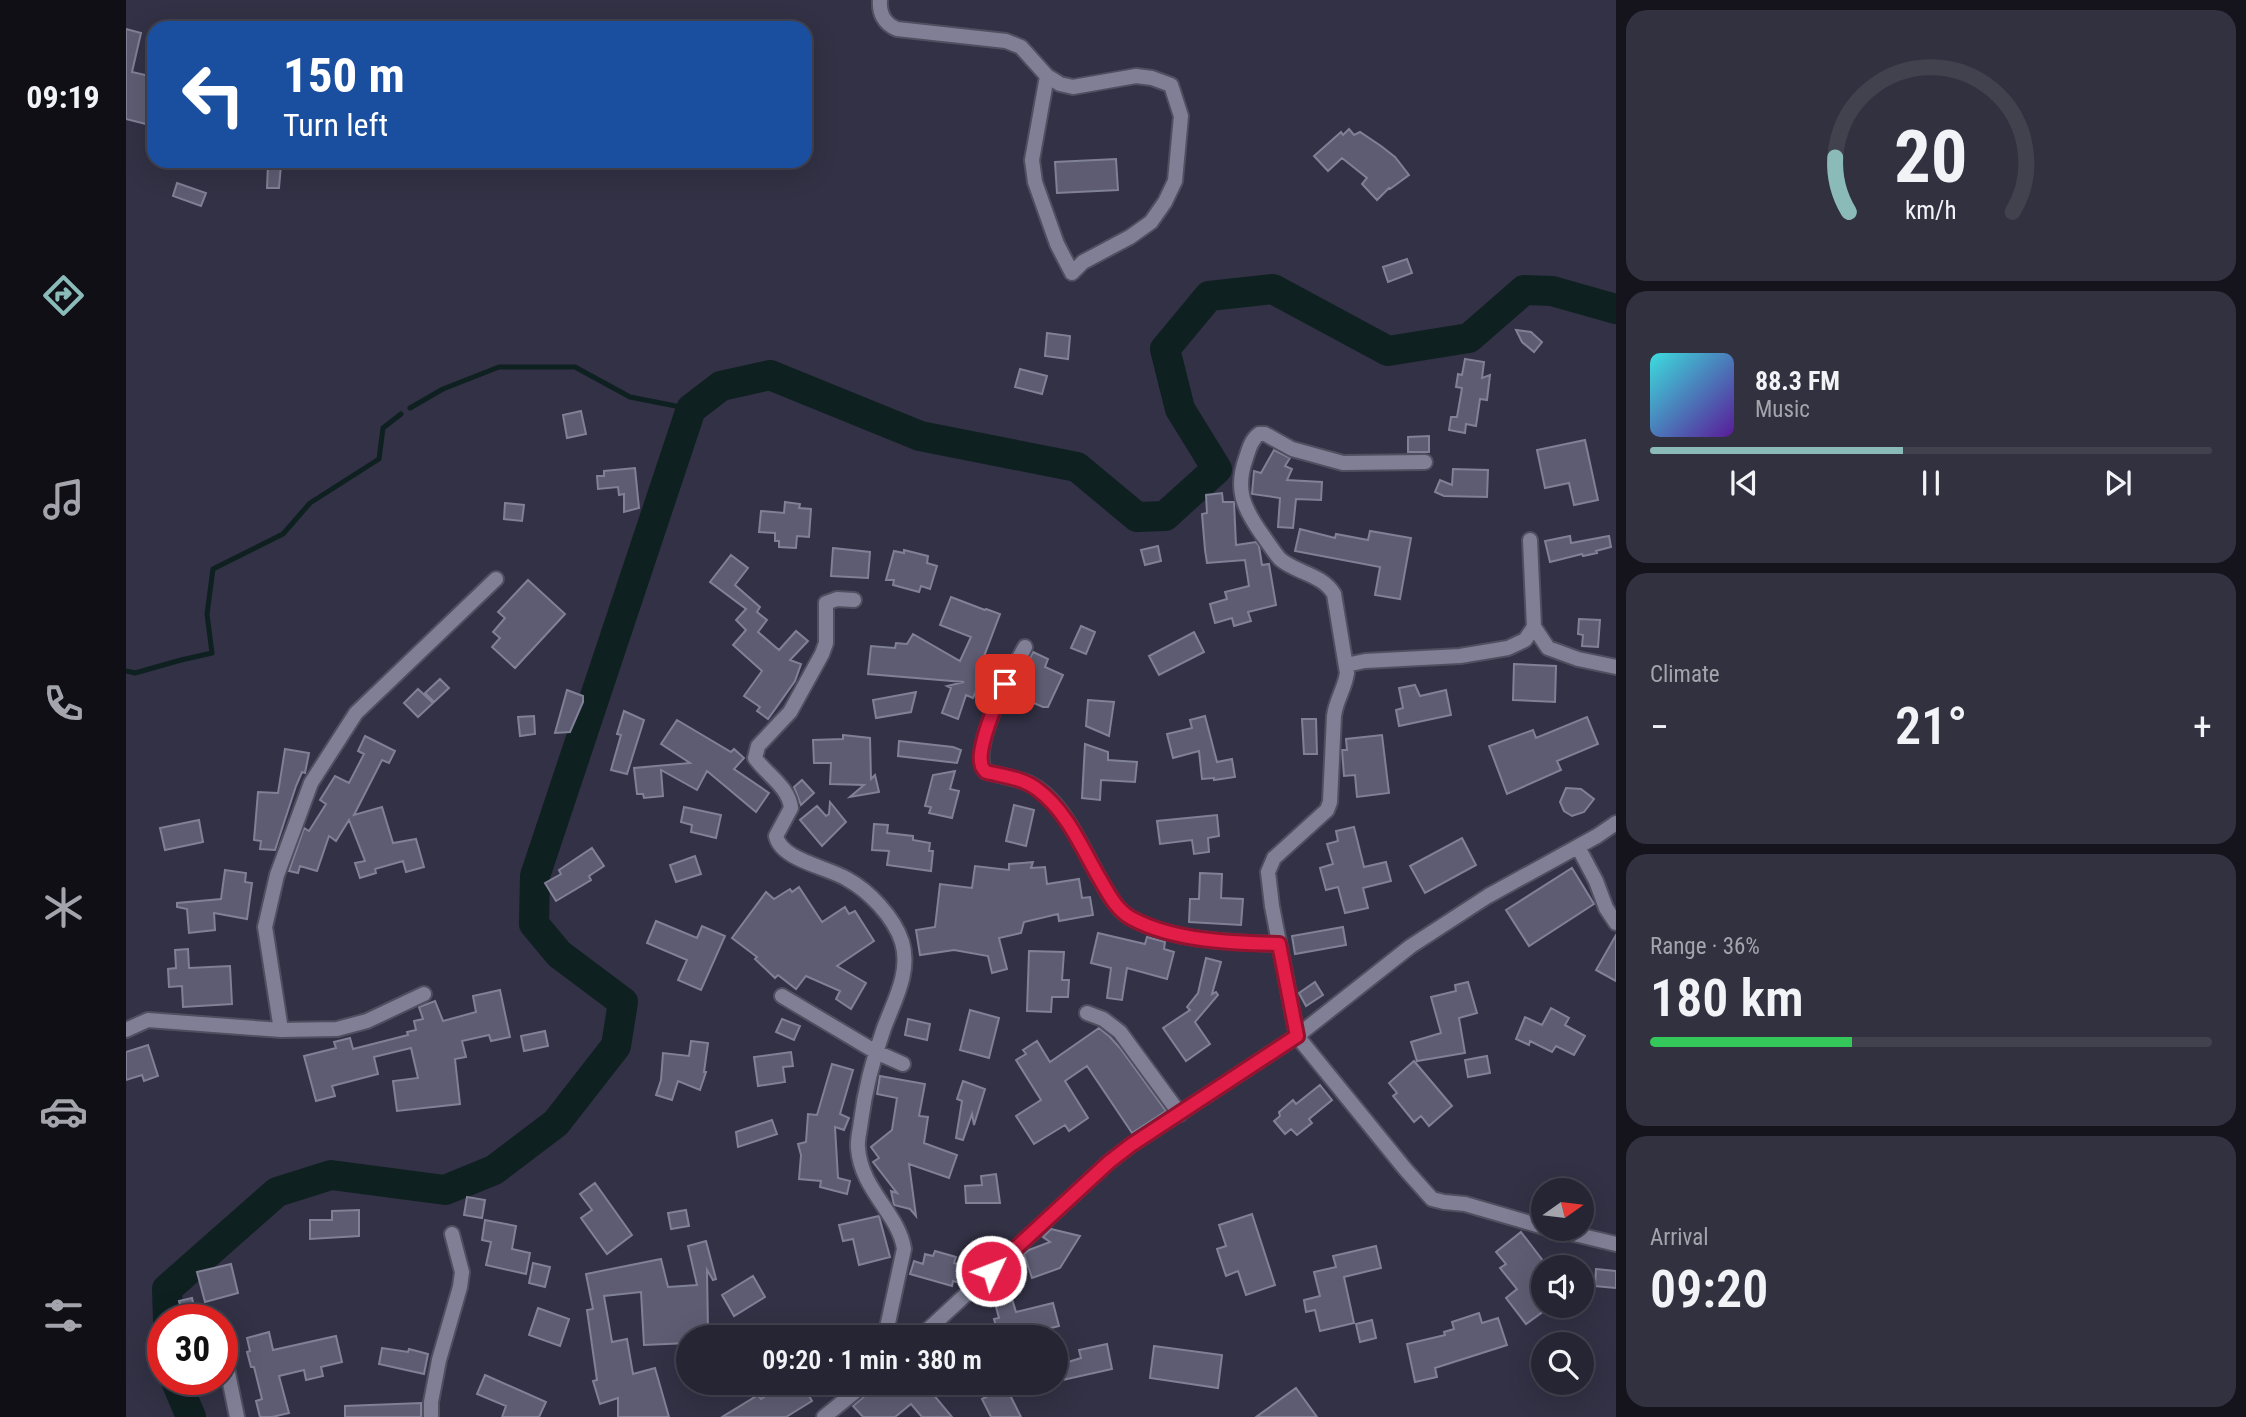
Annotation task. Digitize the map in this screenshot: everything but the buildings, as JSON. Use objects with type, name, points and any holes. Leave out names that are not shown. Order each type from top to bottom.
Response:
[{"type":"street","points":[[880,0],[879,10],[888,26],[1006,41],[1021,47],[1047,76],[1060,84],[1073,87],[1136,76],[1171,85],[1181,116],[1175,181],[1165,202],[1151,222],[1083,262],[1072,273],[1057,244],[1035,181],[1032,160],[1047,76]]},
{"type":"street","points":[[1425,462],[1343,463],[1292,449],[1265,434],[1259,434],[1253,439],[1243,467],[1240,486],[1246,512],[1282,561],[1329,586],[1337,605],[1346,666],[1346,683],[1334,716],[1330,802],[1327,810],[1270,864],[1268,872],[1272,906],[1297,1036],[1415,1181],[1432,1199],[1465,1204],[1531,1223]]},
{"type":"street","points":[[1530,540],[1534,626],[1548,648],[1578,659],[1616,667]]},
{"type":"street","points":[[281,1030],[265,927],[277,875],[311,783],[356,713],[496,579]]},
{"type":"street","points":[[854,600],[837,599],[826,603],[826,643],[822,654],[790,712],[758,746],[755,758],[780,786],[790,803],[776,836],[781,848],[853,882],[875,902],[897,929],[905,953],[905,973],[876,1052],[865,1095],[858,1147],[864,1175],[902,1238],[904,1249],[888,1325]]},
{"type":"street","points":[[1346,666],[1365,661],[1460,656],[1508,648],[1525,640],[1534,626]]},
{"type":"street","points":[[1025,647],[995,702],[981,755],[982,768],[986,772],[1025,782],[1037,788],[1081,840],[1114,903],[1130,917],[1181,935],[1220,942],[1279,944]]},
{"type":"street","points":[[933,1325],[1109,1162],[1131,1145],[1297,1036],[1411,946],[1488,896],[1616,823]]},
{"type":"street","points":[[1578,846],[1606,908],[1616,923]]},
{"type":"street","points":[[126,1030],[148,1020],[281,1030],[337,1029],[367,1021],[424,994]]},
{"type":"street","points":[[782,996],[876,1052],[903,1064]]},
{"type":"street","points":[[1087,1013],[1102,1019],[1120,1032],[1180,1114]]},
{"type":"street","points":[[431,1417],[437,1370],[462,1272],[452,1234]]},
{"type":"street","points":[[1594,1239],[1616,1244]]},
{"type":"street","points":[[232,1395],[237,1417]]},
{"type":"street","points":[[824,1417],[851,1395]]},
{"type":"waterway","points":[[167,1304],[167,1289],[277,1192],[331,1175],[445,1190],[494,1170],[556,1123],[616,1046],[623,1002],[559,954],[534,924],[535,876],[691,409],[721,386],[770,375],[920,436],[1077,467],[1137,517],[1165,516],[1217,469],[1180,409],[1165,349],[1209,296],[1273,289],[1388,351],[1469,338],[1524,290],[1552,291],[1616,309]]},
{"type":"waterway","points":[[410,408],[443,389],[499,367],[575,367],[630,397],[691,409]]},
{"type":"waterway","points":[[126,671],[135,673],[212,653],[207,614],[213,569],[283,534],[310,503],[379,459],[383,428],[401,414]]},
{"type":"waterway","points":[[182,1395],[191,1417]]},
{"type":"route","points":[[991,1271],[1131,1145],[1297,1036],[1279,944],[1220,942],[1181,935],[1130,917],[1114,903],[1081,840],[1062,814],[1037,788],[1025,782],[986,772],[982,768],[981,755],[995,702],[1005,684]]}]
